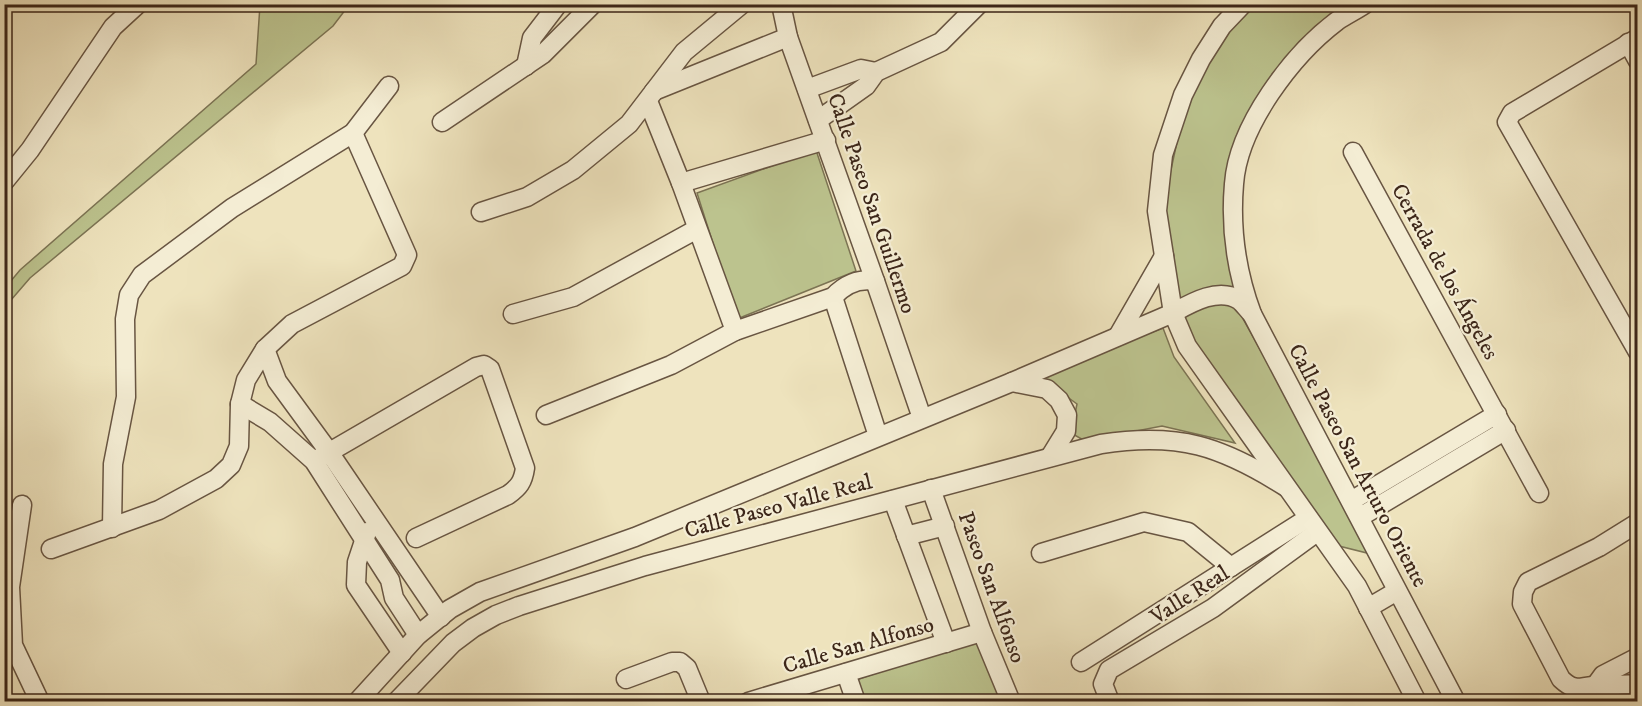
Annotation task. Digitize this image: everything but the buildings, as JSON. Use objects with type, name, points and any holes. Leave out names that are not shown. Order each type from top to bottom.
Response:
[{"type":"street","points":[[113,27],[116,4]]},
{"type":"street","points":[[4,182],[37,141],[113,27],[138,4]]},
{"type":"street","points":[[526,66],[532,38],[558,4]]},
{"type":"street","points":[[442,122],[526,66],[556,43],[593,4]]},
{"type":"street","points":[[481,212],[527,196],[573,170],[629,124],[684,52],[742,4]]},
{"type":"street","name":"Calle Paseo San Guillermo","points":[[781,4],[788,37],[922,418]]},
{"type":"street","points":[[818,120],[866,86],[876,72],[941,42],[979,4]]},
{"type":"street","points":[[1244,4],[1222,26],[1201,59],[1184,95],[1163,155],[1157,211],[1173,313],[1186,346],[1357,586],[1417,702]]},
{"type":"street","name":"Calle Paseo San Arturo Oriente","points":[[1365,4],[1337,21],[1299,56],[1267,98],[1245,137],[1234,182],[1233,246],[1252,314],[1456,702]]},
{"type":"street","points":[[651,96],[788,37]]},
{"type":"street","points":[[1638,61],[1633,40],[1512,113],[1507,122],[1638,352]]},
{"type":"street","points":[[807,89],[861,69],[876,72]]},
{"type":"street","points":[[112,528],[114,464],[126,397],[125,319],[129,295],[142,275],[232,207],[353,133],[389,86]]},
{"type":"street","points":[[651,96],[661,134],[735,331]]},
{"type":"street","points":[[629,124],[661,134]]},
{"type":"street","points":[[239,446],[240,404],[246,380],[265,349],[292,324],[402,266],[405,261],[407,255],[353,133]]},
{"type":"street","points":[[681,183],[826,140]]},
{"type":"street","name":"Cerrada de los Ángeles","points":[[1353,152],[1539,493]]},
{"type":"street","points":[[513,314],[573,297],[697,229]]},
{"type":"street","points":[[1118,336],[1164,256]]},
{"type":"street","points":[[546,416],[671,366],[735,331],[833,297],[837,292],[856,282],[865,279],[875,281]]},
{"type":"street","name":"Calle Paseo Valle Real","points":[[357,702],[418,635],[473,596],[510,580],[635,537],[1012,382],[1173,313],[1196,300],[1219,295],[1239,300],[1252,314]]},
{"type":"street","points":[[833,297],[878,436]]},
{"type":"street","points":[[265,349],[277,381],[322,456],[363,539],[390,580],[394,598],[418,635]]},
{"type":"street","points":[[322,456],[476,367],[484,365],[490,369],[525,468],[524,480],[508,495],[416,538]]},
{"type":"street","points":[[246,380],[260,376],[277,381]]},
{"type":"street","points":[[1012,382],[1047,389],[1059,400],[1067,415],[1066,431],[1050,457]]},
{"type":"street","points":[[240,404],[322,456],[374,518],[441,617]]},
{"type":"street","points":[[1355,509],[1424,468],[1497,414]]},
{"type":"street","points":[[51,549],[159,510],[216,479],[231,465],[239,446],[256,428],[270,422]]},
{"type":"street","points":[[1424,468],[1506,430]]},
{"type":"street","name":"Calle Paseo Valle Real","points":[[396,702],[453,643],[488,620],[519,606],[645,566],[1109,442],[1167,439],[1195,443],[1260,471],[1286,487]]},
{"type":"street","name":"Paseo San Alfonso","points":[[932,489],[982,632],[1011,702]]},
{"type":"street","points":[[893,500],[946,643]]},
{"type":"street","points":[[22,505],[10,587],[13,645],[40,702]]},
{"type":"street","points":[[374,518],[363,539],[357,562],[356,585],[402,653]]},
{"type":"street","points":[[1041,554],[1144,522],[1188,532],[1231,567]]},
{"type":"street","points":[[1636,524],[1599,547],[1528,582],[1523,592],[1522,604],[1561,679],[1569,687],[1581,689],[1595,686],[1638,685]]},
{"type":"street","points":[[1081,662],[1231,567],[1313,525]]},
{"type":"street","name":"Valle Real","points":[[1110,702],[1103,684],[1109,670],[1213,608],[1313,525]]},
{"type":"street","points":[[906,536],[945,526]]},
{"type":"street","points":[[635,537],[645,566]]},
{"type":"street","points":[[568,560],[563,576],[577,587]]},
{"type":"street","points":[[510,580],[517,592],[519,606]]},
{"type":"street","points":[[1368,608],[1397,591]]},
{"type":"street","name":"Calle San Alfonso","points":[[748,702],[982,632]]},
{"type":"street","points":[[1595,686],[1603,675],[1638,657]]},
{"type":"street","points":[[626,679],[672,662],[680,662],[687,668],[701,702]]},
{"type":"street","points":[[846,673],[856,702]]},
{"type":"green space","points":[[260,5],[349,5],[333,26],[30,278],[5,307],[5,288],[20,270],[256,64]]},
{"type":"green space","points":[[1255,5],[1357,5],[1296,52],[1232,167],[1237,308],[1375,555],[1327,543],[1189,340],[1174,300],[1162,211],[1187,96],[1229,26]]},
{"type":"green space","points":[[816,150],[856,271],[737,319],[697,193]]},
{"type":"green space","points":[[1163,328],[1174,357],[1235,443],[1162,426],[1085,441],[1071,433],[1077,404],[1037,375]]},
{"type":"green space","points":[[979,638],[1003,701],[861,701],[853,681]]}]
